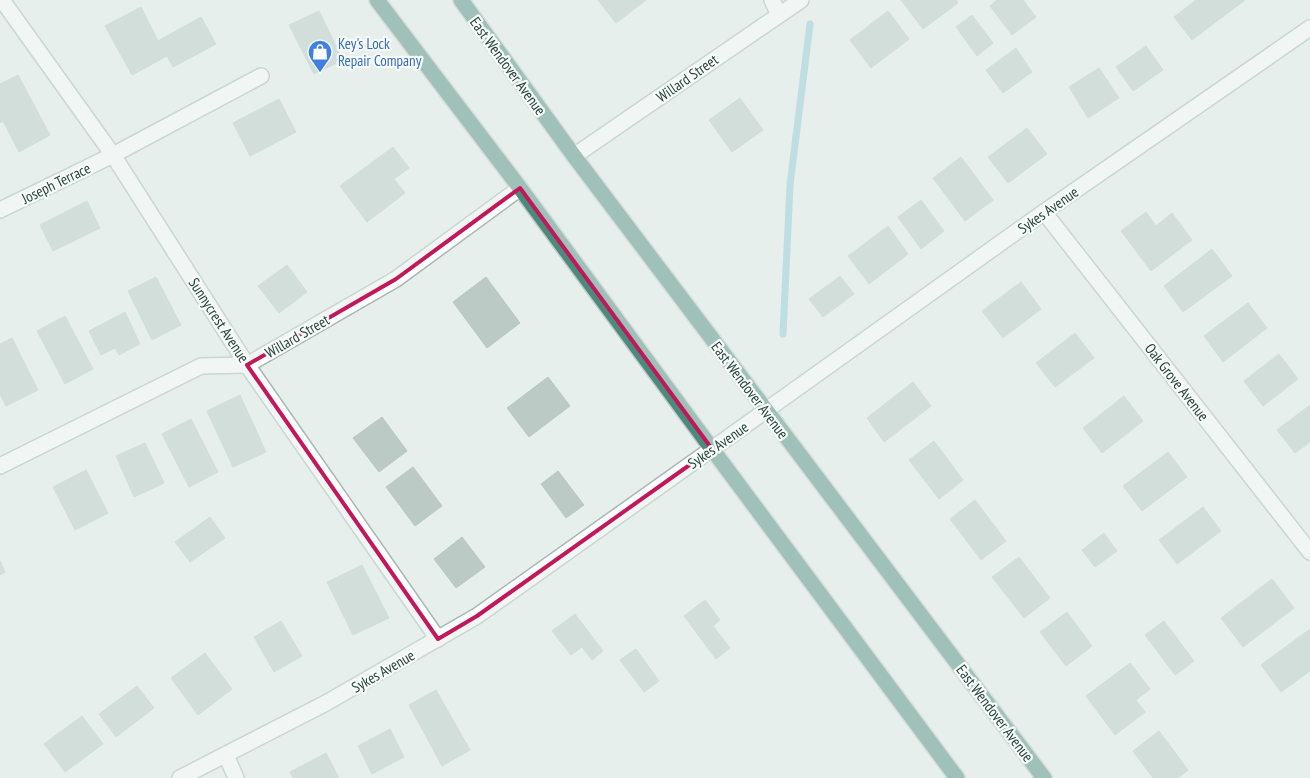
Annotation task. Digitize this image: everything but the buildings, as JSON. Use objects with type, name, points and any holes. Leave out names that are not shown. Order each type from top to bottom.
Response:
[{"type":"highway","points":[[377,0],[520,188],[957,778]]},
{"type":"highway","name":"East Wendover Avenue","points":[[461,0],[574,156],[1044,778]]},
{"type":"street","name":"Sunnycrest Avenue","points":[[2,0],[113,155],[247,365],[438,639]]},
{"type":"street","points":[[772,0],[779,15]]},
{"type":"street","name":"Willard Street","points":[[574,156],[801,0]]},
{"type":"street","name":"Sykes Avenue","points":[[180,778],[326,703],[478,616],[1044,212],[1310,28]]},
{"type":"street","name":"Joseph Terrace","points":[[0,210],[113,155],[261,76]]},
{"type":"street","name":"Willard Street","points":[[0,466],[200,366],[247,365],[396,279],[520,188]]},
{"type":"street","name":"Oak Grove Avenue","points":[[1044,212],[1310,552]]},
{"type":"street","points":[[226,755],[236,778]]},
{"type":"highlighted area","points":[[520,188],[712,449],[477,616],[438,639],[247,365],[396,279]]},
{"type":"waterway","points":[[783,334],[790,185],[810,24]]},
{"type":"place","name":"Key's Lock Repair Company","points":[[320,73]]}]
